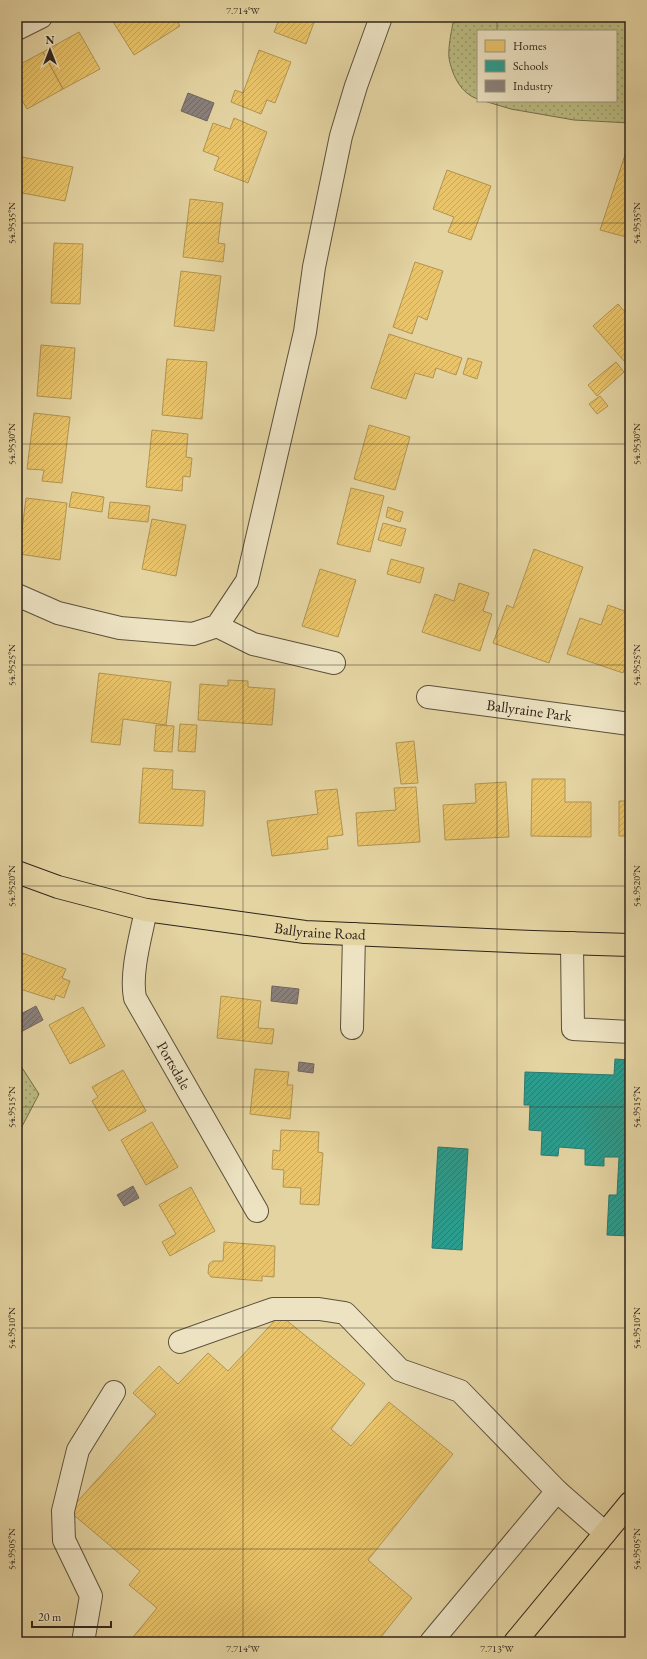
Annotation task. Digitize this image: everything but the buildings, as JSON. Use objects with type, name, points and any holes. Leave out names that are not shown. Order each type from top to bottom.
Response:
[{"type":"main road","name":"Ballyraine Road","points":[[17,872],[58,887],[146,910],[305,932],[630,945]]},
{"type":"main road","points":[[515,1642],[630,1503]]},
{"type":"street","points":[[17,30],[41,17]]},
{"type":"street","points":[[17,595],[58,613],[120,628],[193,634],[217,626],[247,581],[305,332],[314,267],[341,136],[356,86],[381,17]]},
{"type":"street","points":[[217,626],[253,644],[334,663]]},
{"type":"street","name":"Ballyraine Park","points":[[428,697],[630,724]]},
{"type":"street","name":"Portsdale","points":[[146,910],[133,990],[135,998],[257,1211]]},
{"type":"street","points":[[352,1028],[354,934]]},
{"type":"street","points":[[572,943],[573,1029],[630,1032]]},
{"type":"street","points":[[180,1342],[273,1309],[319,1309],[345,1313],[400,1370],[460,1392],[557,1490],[605,1533]]},
{"type":"street","points":[[83,1642],[91,1596],[64,1540],[63,1511],[78,1450],[114,1392]]},
{"type":"street","points":[[431,1642],[557,1490]]},
{"type":"green space","points":[[489,17],[630,17],[630,123],[574,120],[511,109],[487,102],[617,102],[617,30],[477,30],[477,98],[467,93],[462,88],[452,71],[449,58],[449,45],[453,23]]},
{"type":"green space","points":[[17,1060],[39,1094],[17,1136]]}]
